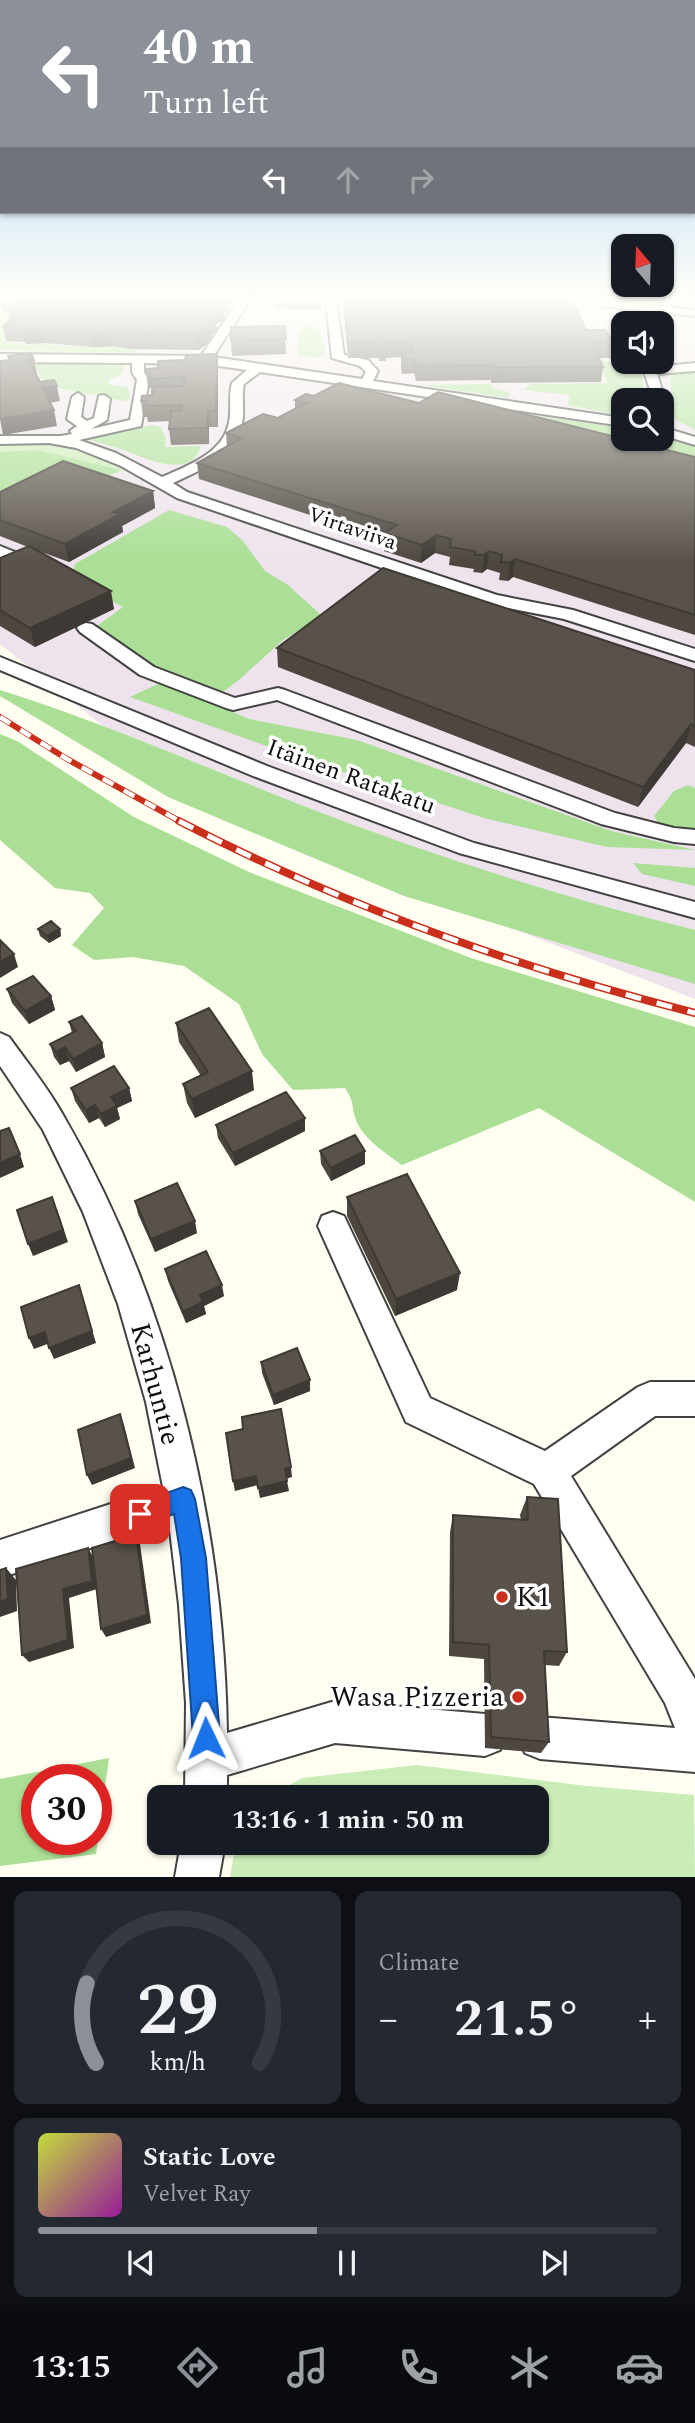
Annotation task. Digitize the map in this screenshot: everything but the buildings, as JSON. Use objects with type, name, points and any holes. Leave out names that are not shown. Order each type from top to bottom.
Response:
[{"type":"street","points":[[69,438],[136,423],[142,388]]},
{"type":"street","points":[[162,482],[195,468],[233,433],[236,422],[236,388]]},
{"type":"street","points":[[396,388],[611,420]]},
{"type":"street","points":[[78,397],[75,419],[88,426]]},
{"type":"street","points":[[69,438],[77,430],[100,420],[104,399]]},
{"type":"street","points":[[674,435],[695,441]]},
{"type":"street","name":"Virtaviiva","points":[[0,440],[69,438],[129,465],[182,495],[493,600],[567,614],[695,654]]},
{"type":"street","points":[[0,551],[16,558],[56,565]]},
{"type":"street","points":[[86,628],[148,671],[233,704],[278,694],[609,819],[674,835],[695,837]]},
{"type":"street","name":"Itäinen Ratakatu","points":[[0,663],[260,771],[467,848],[695,910]]},
{"type":"street","name":"Karhuntie","points":[[0,1044],[38,1096],[92,1194],[134,1305],[171,1433],[194,1558],[206,1779]]},
{"type":"street","points":[[333,1226],[418,1410],[547,1471],[679,1689],[695,1727]]},
{"type":"street","points":[[547,1471],[650,1399],[695,1399]]},
{"type":"street","points":[[0,1559],[183,1499]]},
{"type":"street","points":[[206,1779],[335,1722],[485,1735]]},
{"type":"street","points":[[540,1738],[695,1751]]},
{"type":"street","points":[[197,1877],[201,1855]]},
{"type":"shaded area","points":[[0,388],[695,388],[695,999],[212,813],[0,644]]},
{"type":"green space","points":[[59,388],[127,388],[130,392],[129,400],[124,401]]},
{"type":"green space","points":[[439,388],[493,388],[509,392],[509,398]]},
{"type":"green space","points":[[527,388],[643,388],[611,388],[611,414],[568,405],[570,395],[524,390]]},
{"type":"green space","points":[[671,388],[695,388],[695,430],[674,419],[674,388]]},
{"type":"green space","points":[[488,409],[611,426],[611,447]]},
{"type":"green space","points":[[153,425],[161,427],[166,439],[165,447],[201,446],[195,457],[187,463],[167,464],[86,439]]},
{"type":"green space","points":[[674,441],[695,447],[695,473],[624,451],[674,451]]},
{"type":"green space","points":[[23,442],[69,448],[127,469],[107,477],[119,470],[38,450],[0,452],[0,443]]},
{"type":"green space","points":[[38,450],[120,470],[107,477],[0,511],[0,452]]},
{"type":"green space","points":[[169,510],[227,527],[243,541],[265,571],[288,585],[322,616],[283,640],[219,695],[153,666],[94,628],[123,607],[71,580],[75,564]]},
{"type":"green space","points":[[162,682],[249,719],[357,740],[611,831],[695,850],[607,847],[484,818],[294,756],[130,697]]},
{"type":"green space","points":[[0,690],[114,730],[398,841],[545,889],[695,930],[695,984],[404,896],[168,797],[0,696]]},
{"type":"green space","points":[[0,734],[17,741],[134,817],[249,872],[471,958],[695,1027],[695,1202],[539,1108],[402,1165],[364,1134],[345,1088],[293,1090],[262,1054],[239,1004],[184,966],[133,957],[94,960],[72,945],[104,908],[90,893],[55,888],[0,840]]},
{"type":"green space","points":[[688,785],[695,788],[695,830],[659,824],[654,816],[674,791]]},
{"type":"green space","points":[[633,863],[695,868],[695,886],[642,874]]},
{"type":"green space","points":[[109,1758],[108,1764],[78,1764]]},
{"type":"green space","points":[[417,1765],[587,1786],[694,1795],[695,1877],[230,1877],[234,1855],[549,1855],[549,1785],[289,1785],[302,1778]]},
{"type":"green space","points":[[21,1775],[21,1855],[88,1855],[0,1866],[0,1779]]},
{"type":"railway","points":[[0,717],[67,759],[183,823]]},
{"type":"railway","points":[[179,821],[303,880],[431,932],[562,976],[695,1013]]},
{"type":"place","name":"K1","points":[[502,1597]]},
{"type":"place","name":"Wasa Pizzeria","points":[[518,1697]]},
{"type":"route","points":[[140,1514],[183,1499],[194,1558],[206,1738]]}]
